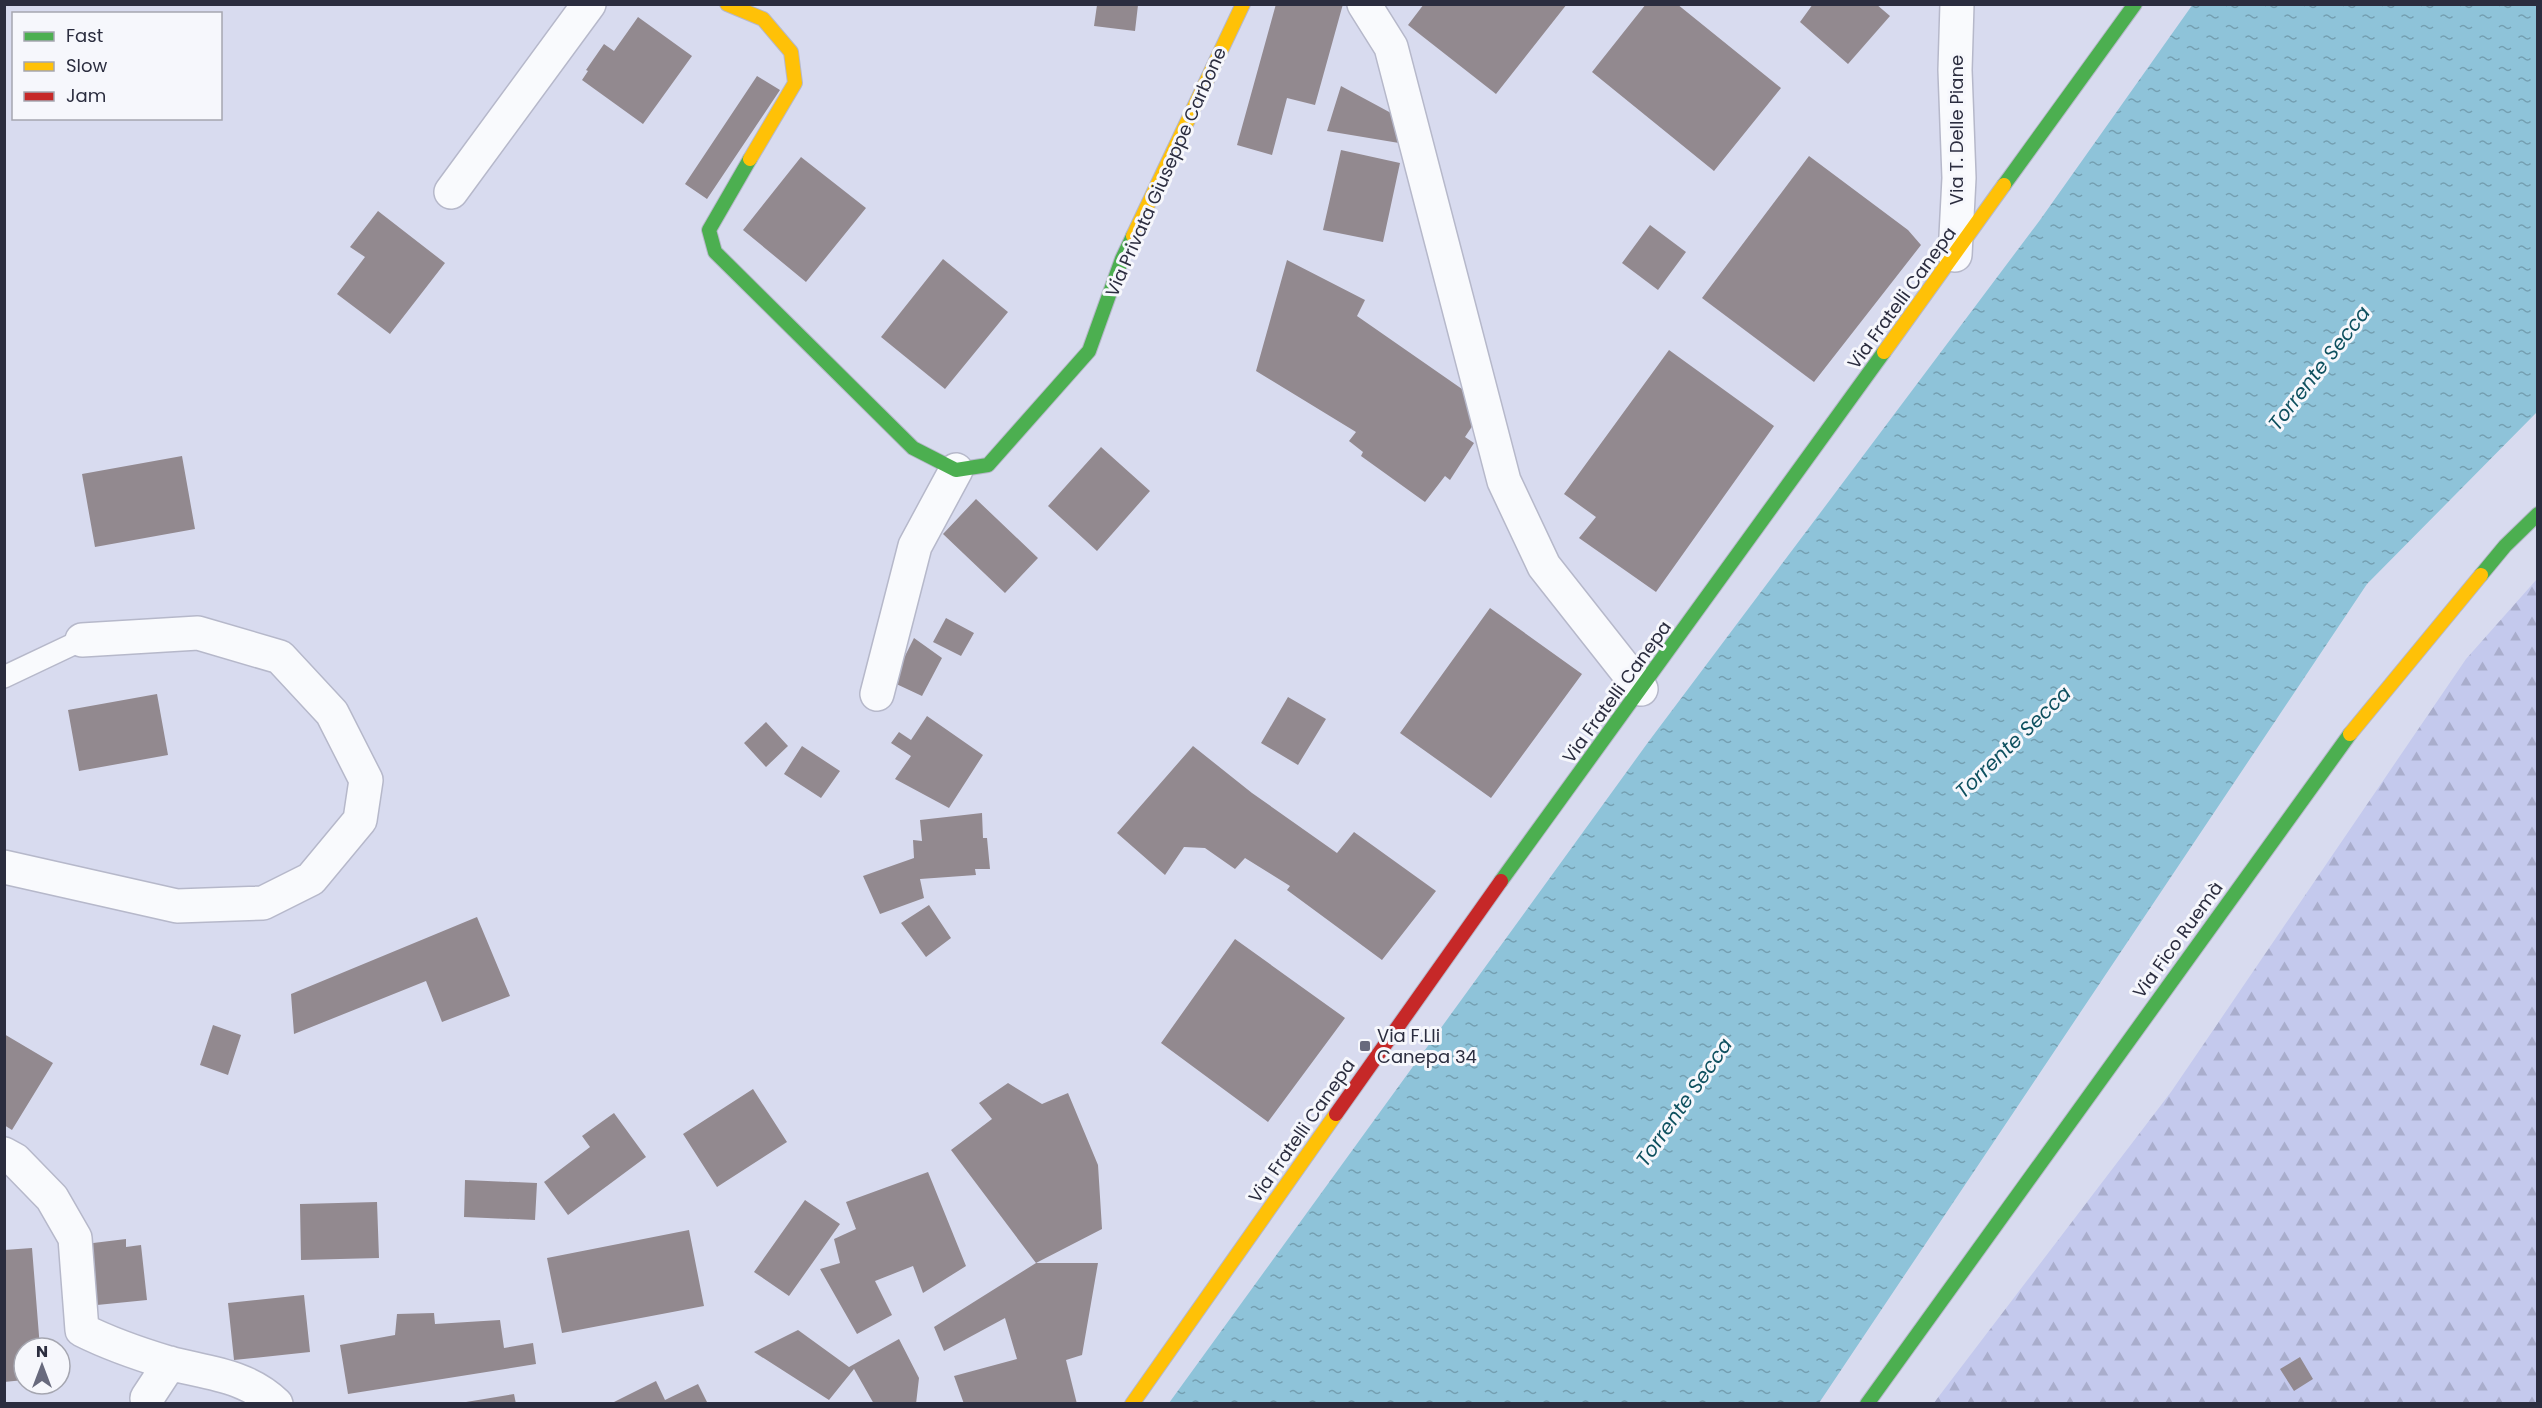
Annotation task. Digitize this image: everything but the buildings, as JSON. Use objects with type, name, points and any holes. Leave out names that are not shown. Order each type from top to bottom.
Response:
[{"type":"street","points":[[451,192],[589,4]]},
{"type":"street","points":[[727,4],[762,19],[777,35],[791,52],[795,83],[709,230],[714,252],[913,448],[956,470],[915,546],[877,694]]},
{"type":"street","name":"Via Privata Giuseppe Carbone","points":[[956,470],[988,465],[1089,351],[1122,259],[1243,4]]},
{"type":"street","points":[[1364,4],[1391,47],[1504,481],[1544,566],[1641,689]]},
{"type":"street","name":"Via T. Delle Piane","points":[[1955,255],[1959,178],[1955,70],[1957,4]]},
{"type":"street","name":"Via Fratelli Canepa","points":[[1132,1404],[1468,927],[2135,4]]},
{"type":"street","name":"Via Fico Ruemà","points":[[1867,1404],[2343,743],[2505,546],[2538,514]]},
{"type":"street","points":[[4,867],[177,906],[263,903],[311,879],[360,820],[366,780],[332,712],[280,657],[198,633],[82,640]]},
{"type":"street","points":[[4,1154],[15,1160],[52,1198],[75,1238],[82,1330],[110,1343],[170,1363],[220,1374],[262,1391],[276,1404]]},
{"type":"street","points":[[141,1402],[170,1363]]},
{"type":"lane","points":[[4,677],[82,640]]},
{"type":"green space","points":[[2537,579],[2537,1403],[1933,1404],[2171,1092],[2466,659]]},
{"type":"water","name":"Torrente Secca","points":[[2193,4],[2537,5],[2537,412],[2367,584],[1819,1403],[1169,1403],[1649,741],[2040,220]]},
{"type":"traffic: fast","points":[[2004,185],[2135,4]]},
{"type":"traffic: fast","points":[[750,159],[709,230],[715,252],[913,448],[956,470],[988,465],[1089,351],[1122,259],[1133,236]]},
{"type":"traffic: fast","points":[[1501,881],[1884,352]]},
{"type":"traffic: fast","points":[[2481,575],[2505,546],[2538,514]]},
{"type":"traffic: fast","points":[[1867,1404],[2350,734]]},
{"type":"traffic: slow","points":[[727,4],[763,19],[791,52],[795,83],[750,159]]},
{"type":"traffic: slow","points":[[1133,236],[1243,4]]},
{"type":"traffic: slow","points":[[1884,352],[2004,185]]},
{"type":"traffic: slow","points":[[2350,734],[2481,575]]},
{"type":"traffic: slow","points":[[1132,1404],[1336,1114]]},
{"type":"traffic: jam","points":[[1336,1114],[1501,881]]},
{"type":"place","name":"Via F.Lli Canepa 34","points":[[1365,1046]]}]
